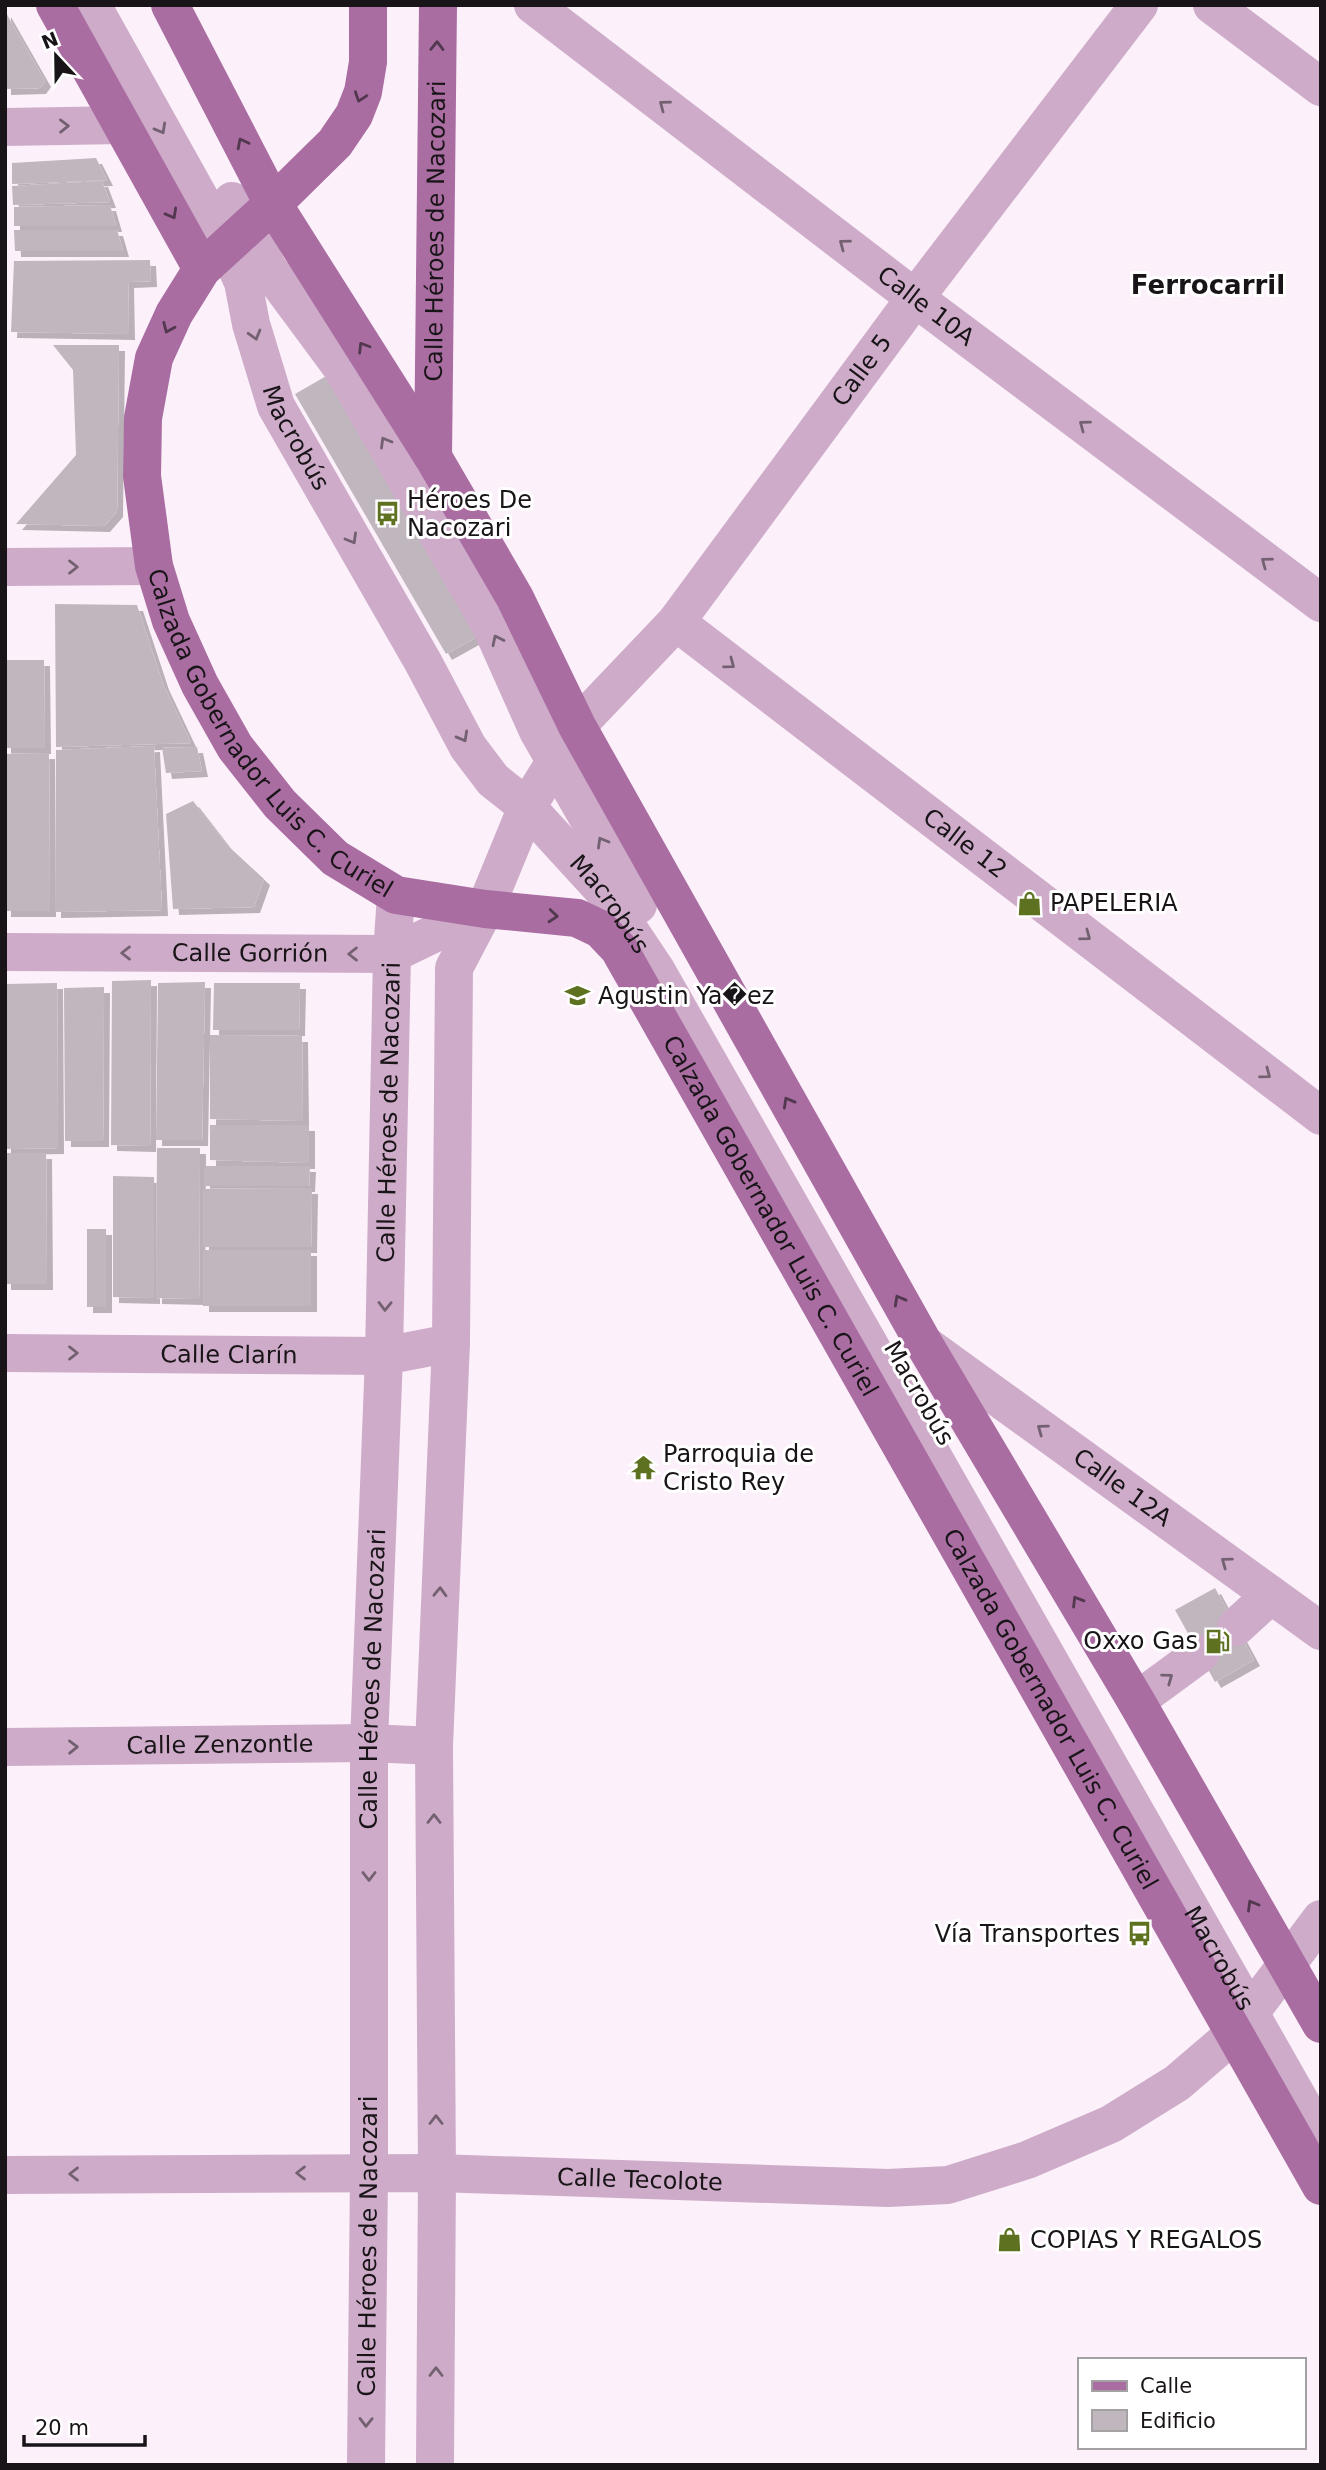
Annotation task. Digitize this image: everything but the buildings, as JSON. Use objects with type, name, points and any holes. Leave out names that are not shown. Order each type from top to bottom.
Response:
[{"type":"main road","name":"Calzada Gobernador Luis C. Curiel","points":[[55,5],[123,125],[237,237],[433,457],[515,598],[576,726],[924,1344],[1136,1701],[1259,2001],[1321,2186]]},
{"type":"main road","name":"Calzada Gobernador Luis C. Curiel","points":[[170,5],[237,237]]},
{"type":"main road","points":[[237,237],[335,142],[354,115],[363,92],[368,62],[368,5]]},
{"type":"main road","name":"Calle Héroes de Nacozari","points":[[433,457],[438,5]]},
{"type":"main road","name":"Calzada Gobernador Luis C. Curiel","points":[[237,237],[174,314],[155,358],[144,418],[142,476],[155,566],[176,632],[200,685],[235,747],[280,804],[335,858],[396,895],[485,909],[578,918],[600,929],[619,949],[1259,2001],[1321,2024]]},
{"type":"street","name":"Macrobús","points":[[92,5],[237,237],[268,268],[348,379],[491,626],[538,731],[1259,2001],[1321,2138]]},
{"type":"street","name":"Macrobús","points":[[119,5],[237,237],[251,324],[276,406],[423,662],[468,747],[493,780],[527,807],[601,889],[656,970],[1259,2001],[1321,2090]]},
{"type":"street","name":"Calle 10A","points":[[533,5],[915,298],[1321,603]]},
{"type":"street","name":"Calle 5","points":[[485,909],[527,807],[576,726],[676,622],[915,298],[1139,5]]},
{"type":"street","points":[[1213,5],[1321,87]]},
{"type":"street","points":[[5,127],[123,125]]},
{"type":"street","points":[[5,567],[155,566]]},
{"type":"street","name":"Calle 12","points":[[676,622],[1321,1116]]},
{"type":"street","name":"Calle Héroes de Nacozari","points":[[366,2465],[369,1743],[384,1356],[392,954],[396,895]]},
{"type":"street","points":[[435,2465],[437,2173],[434,1746],[451,1343],[454,968],[485,909]]},
{"type":"street","name":"Calle Gorrión","points":[[5,952],[392,954],[485,909]]},
{"type":"street","name":"Calle Clarín","points":[[5,1353],[384,1356],[451,1343]]},
{"type":"street","name":"Calle 12A","points":[[924,1344],[1321,1631]]},
{"type":"street","points":[[1236,1627],[1271,1595]]},
{"type":"street","points":[[1136,1701],[1200,1654]]},
{"type":"street","name":"Calle Zenzontle","points":[[5,1747],[369,1743],[434,1746]]},
{"type":"street","name":"Calle Tecolote","points":[[5,2175],[437,2173],[888,2188],[948,2185],[1027,2160],[1111,2124],[1177,2083],[1259,2001],[1321,1919]]},
{"type":"place","name":"Héroes De Nacozari","points":[[387,514]]},
{"type":"place","name":"PAPELERIA","points":[[1030,903]]},
{"type":"place","name":"Agustin Ya�ez","points":[[578,996]]},
{"type":"place","name":"Parroquia de Cristo Rey","points":[[643,1468]]},
{"type":"place","name":"Oxxo Gas","points":[[1218,1641]]},
{"type":"place","name":"Vía Transportes","points":[[1140,1934]]},
{"type":"place","name":"COPIAS Y REGALOS","points":[[1010,2240]]},
{"type":"district","name":"Ferrocarril","points":[[1208,285]]}]
